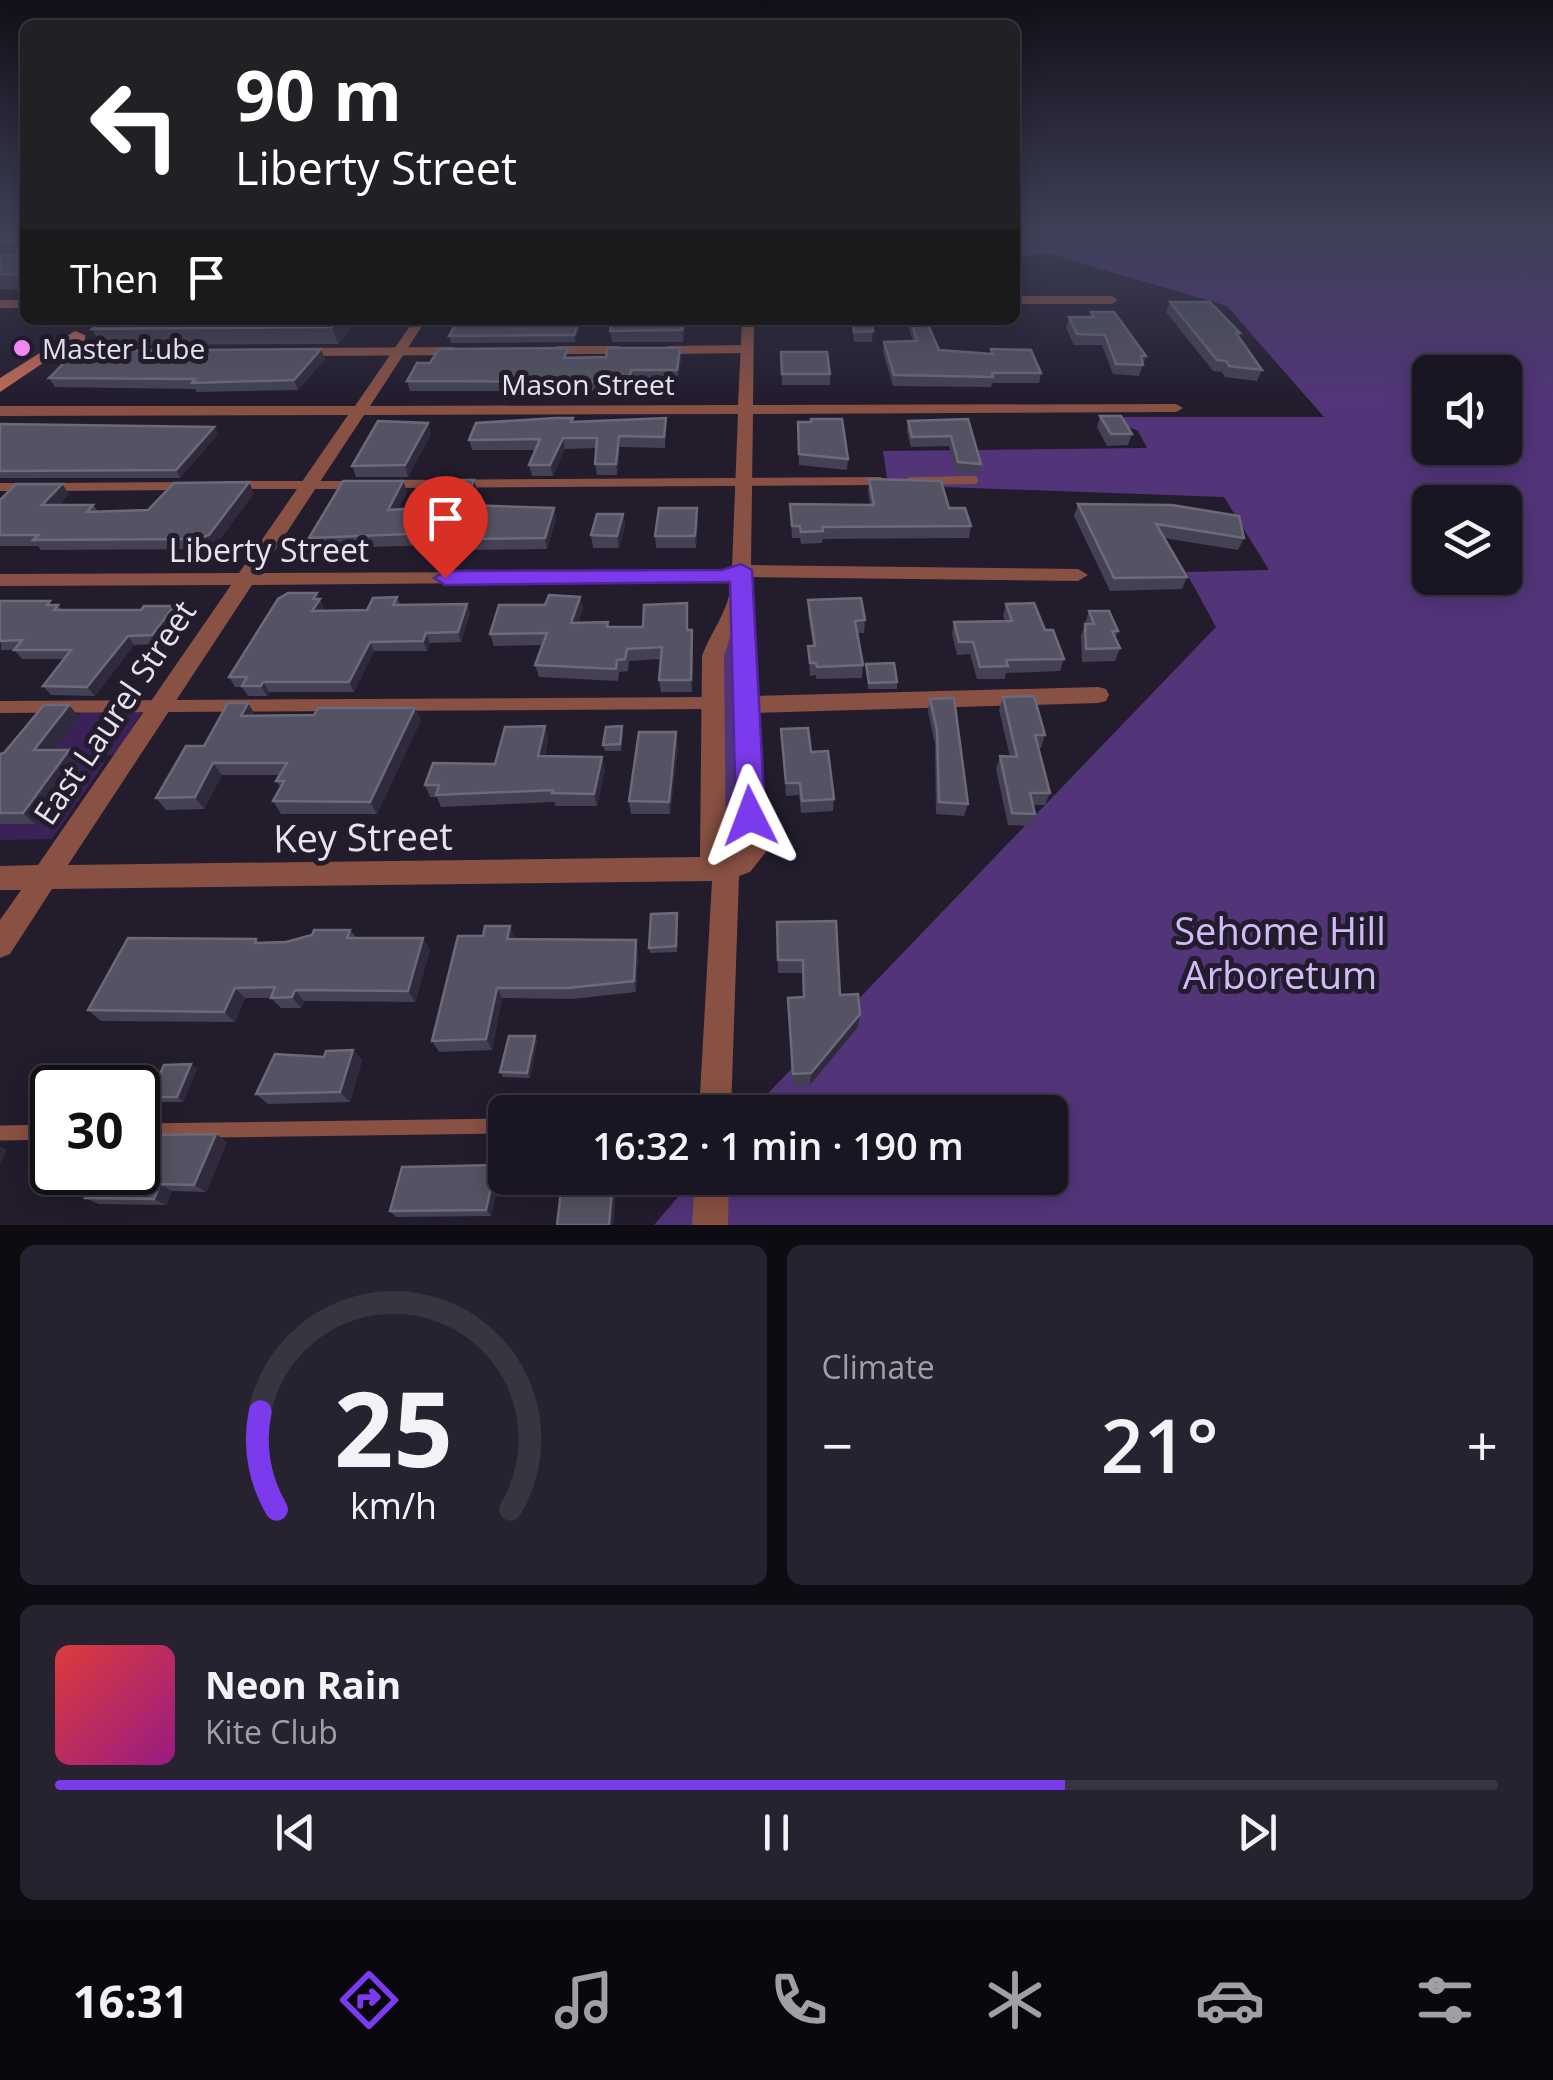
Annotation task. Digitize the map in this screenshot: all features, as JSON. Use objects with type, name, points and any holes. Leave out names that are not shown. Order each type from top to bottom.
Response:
[{"type":"main road","points":[[0,398],[90,325]]},
{"type":"main road","points":[[4,380],[62,349]]},
{"type":"street","points":[[1020,300],[1112,300]]},
{"type":"street","name":"East Laurel Street","points":[[0,944],[417,325]]},
{"type":"street","points":[[719,869],[741,864],[752,852],[740,606],[748,325]]},
{"type":"street","name":"Mason Street","points":[[0,411],[1176,408]]},
{"type":"street","name":"Liberty Street","points":[[0,580],[724,577],[741,570],[1078,574]]},
{"type":"street","points":[[715,1095],[719,869],[710,703],[712,656],[723,628],[740,606]]},
{"type":"street","points":[[745,706],[1098,695]]},
{"type":"street","name":"Key Street","points":[[0,878],[719,869]]},
{"type":"street","points":[[710,1225],[711,1195]]},
{"type":"lane","points":[[554,350],[631,350]]},
{"type":"lane","points":[[651,350],[748,350]]},
{"type":"lane","points":[[304,352],[457,351]]},
{"type":"lane","points":[[388,484],[974,480]]},
{"type":"lane","points":[[232,486],[368,484]]},
{"type":"lane","points":[[0,487],[193,486]]},
{"type":"lane","points":[[0,707],[710,703]]},
{"type":"lane","points":[[160,1131],[488,1126]]},
{"type":"lane","points":[[0,1133],[30,1132]]},
{"type":"shaded area","points":[[81,712],[142,712],[115,755],[50,755],[0,791]]},
{"type":"shaded area","points":[[79,762],[105,762],[52,839],[0,840],[0,817],[35,824]]},
{"type":"green space","name":"Sehome Hill Arboretum","points":[[1163,287],[1553,287],[1553,1225],[654,1225],[680,1195],[1068,1195],[1068,1095],[766,1095],[1216,627],[1186,572],[1269,570],[1224,497],[888,485],[883,451],[1147,448],[1138,431],[1104,417],[1324,417],[1227,306]]},
{"type":"green space","points":[[728,631],[734,632],[744,846],[735,861],[722,859],[717,672]]},
{"type":"building","points":[[1170,302],[1210,302],[1240,333],[1236,333],[1262,370],[1229,366],[1226,361],[1217,360]]},
{"type":"building","points":[[1091,312],[1114,312],[1146,356],[1141,356],[1143,365],[1116,364],[1105,335],[1077,334],[1069,317],[1094,317]]},
{"type":"building","points":[[97,325],[334,325],[332,327],[92,329]]},
{"type":"building","points":[[455,325],[577,325],[574,335],[449,336]]},
{"type":"building","points":[[611,325],[683,325],[682,330],[610,331]]},
{"type":"building","points":[[853,325],[871,325],[873,331],[854,332]]},
{"type":"building","points":[[912,325],[928,325],[939,350],[993,354],[991,349],[1031,350],[1041,373],[992,373],[993,377],[894,375],[884,342],[917,341]]},
{"type":"building","points":[[568,348],[564,358],[606,357],[608,348],[680,348],[677,370],[631,370],[629,382],[407,381],[417,363],[430,363],[439,349]]},
{"type":"building","points":[[321,349],[294,380],[192,383],[195,379],[49,378],[76,351]]},
{"type":"building","points":[[781,352],[827,352],[830,374],[782,374]]},
{"type":"building","points":[[1100,416],[1121,416],[1132,434],[1111,434]]},
{"type":"building","points":[[573,418],[571,422],[666,418],[664,437],[619,436],[616,464],[595,464],[597,438],[563,438],[550,465],[529,465],[540,439],[469,440],[476,423]]},
{"type":"building","points":[[842,419],[848,459],[799,454],[798,422]]},
{"type":"building","points":[[968,419],[981,464],[958,462],[951,436],[912,437],[908,421]]},
{"type":"building","points":[[378,421],[428,423],[405,465],[352,466]]},
{"type":"building","points":[[0,424],[214,427],[176,470],[0,471]]},
{"type":"building","points":[[869,479],[941,481],[949,508],[965,508],[971,526],[822,527],[823,531],[801,532],[800,526],[792,526],[790,504],[874,505]]},
{"type":"building","points":[[456,480],[474,480],[463,505],[554,508],[545,538],[457,539],[460,532],[309,538],[343,481],[403,481],[388,510],[444,506]]},
{"type":"building","points":[[249,482],[209,535],[198,539],[33,540],[38,535],[0,535],[0,500],[16,484],[62,484],[42,505],[93,505],[87,512],[148,510],[174,483]]},
{"type":"building","points":[[1078,504],[1172,505],[1239,516],[1244,538],[1156,524],[1187,577],[1114,578]]},
{"type":"building","points":[[659,508],[697,508],[695,536],[655,536]]},
{"type":"building","points":[[597,514],[623,514],[617,536],[591,535]]},
{"type":"building","points":[[288,593],[317,593],[313,599],[320,599],[312,611],[367,610],[373,598],[397,597],[393,605],[467,604],[458,632],[426,633],[423,641],[370,642],[349,682],[263,682],[261,686],[242,686],[247,677],[229,677],[278,599]]},
{"type":"building","points":[[549,595],[580,597],[571,623],[608,622],[607,627],[643,627],[644,605],[687,603],[687,630],[692,630],[691,680],[659,680],[662,647],[627,649],[625,659],[617,660],[616,669],[535,665],[547,633],[490,634],[499,605],[545,605]]},
{"type":"building","points":[[861,598],[865,620],[855,621],[863,665],[817,667],[810,663],[808,646],[815,646],[808,600]]},
{"type":"building","points":[[0,601],[50,601],[47,605],[58,605],[54,610],[174,606],[152,635],[128,636],[87,687],[43,686],[71,650],[14,650],[22,640],[0,641]]},
{"type":"building","points":[[1034,603],[1045,630],[1053,630],[1064,659],[1006,660],[1008,666],[980,667],[973,642],[959,642],[954,622],[1012,621],[1006,604]]},
{"type":"building","points":[[1089,611],[1109,611],[1120,648],[1086,649],[1085,624],[1094,624]]},
{"type":"building","points":[[894,663],[897,682],[869,683],[866,664]]},
{"type":"building","points":[[1034,696],[1045,735],[1035,735],[1050,793],[1030,793],[1035,814],[1012,813],[1000,756],[1017,757],[1003,697]]},
{"type":"building","points":[[954,698],[968,804],[939,802],[937,731],[930,699]]},
{"type":"building","points":[[228,703],[248,703],[241,716],[314,715],[318,708],[415,708],[370,802],[273,801],[284,781],[276,781],[287,763],[213,763],[195,797],[156,798],[186,746],[204,746]]},
{"type":"building","points":[[44,705],[69,705],[34,750],[69,750],[23,813],[0,813],[0,754]]},
{"type":"building","points":[[545,726],[538,756],[602,757],[594,794],[552,793],[553,790],[436,795],[439,785],[425,785],[433,763],[495,764],[505,727]]},
{"type":"building","points":[[622,726],[620,744],[603,745],[606,727]]},
{"type":"building","points":[[808,728],[811,752],[828,751],[834,799],[802,801],[800,783],[786,783],[781,729]]},
{"type":"building","points":[[639,732],[676,732],[669,802],[629,801]]},
{"type":"building","points":[[677,913],[676,946],[649,948],[651,914]]},
{"type":"building","points":[[836,921],[840,995],[858,994],[860,1014],[811,1073],[793,1074],[788,998],[804,997],[803,960],[778,960],[777,922]]},
{"type":"building","points":[[485,926],[510,926],[507,939],[636,940],[634,981],[568,988],[497,988],[486,1039],[432,1041],[458,936],[483,936]]},
{"type":"building","points":[[314,930],[350,930],[347,938],[423,938],[408,991],[295,990],[292,997],[271,998],[275,987],[235,988],[224,1012],[88,1010],[128,938],[286,942],[312,935]]},
{"type":"building","points":[[509,1036],[535,1036],[527,1073],[500,1072]]},
{"type":"building","points":[[353,1050],[340,1092],[256,1094],[275,1054],[324,1057],[326,1051]]},
{"type":"building","points":[[191,1064],[177,1097],[160,1097],[164,1065]]},
{"type":"building","points":[[216,1134],[194,1185],[160,1184],[160,1135]]},
{"type":"building","points":[[488,1165],[486,1210],[390,1211],[402,1167]]},
{"type":"building","points":[[86,1195],[156,1195],[154,1199],[85,1198]]},
{"type":"building","points":[[560,1195],[612,1195],[609,1225],[557,1225]]},
{"type":"place","name":"Master Lube","points":[[22,348]]},
{"type":"route","points":[[445,578],[724,577],[741,570],[750,816]]}]
